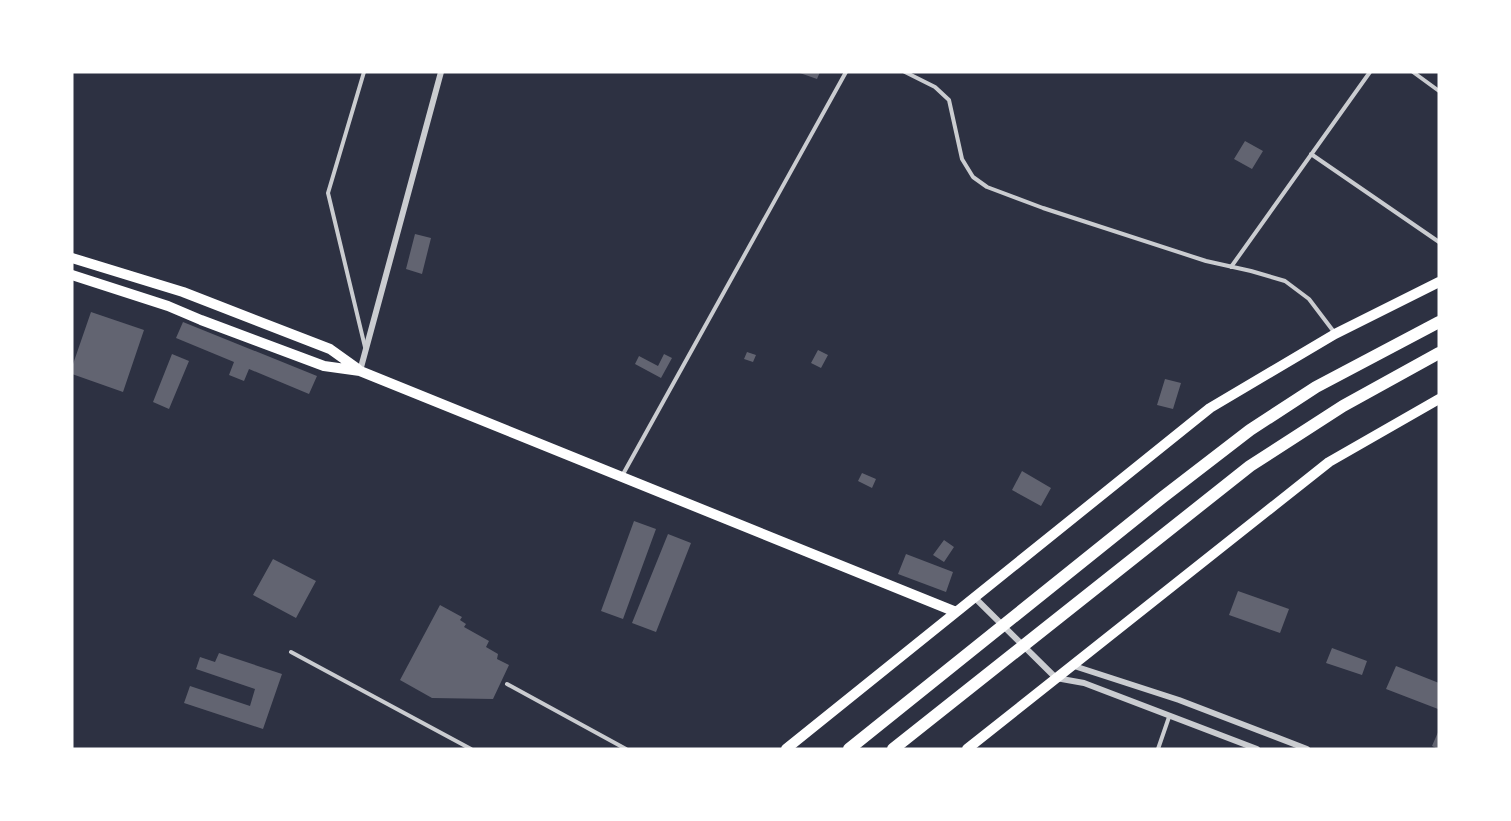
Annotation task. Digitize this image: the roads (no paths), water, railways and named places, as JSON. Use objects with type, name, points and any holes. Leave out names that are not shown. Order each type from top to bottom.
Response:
[{"type":"highway","points":[[849,749],[1250,430],[1316,387],[1439,322]]},
{"type":"highway","points":[[893,749],[1250,465],[1343,406],[1439,352]]},
{"type":"main road","points":[[72,258],[183,292],[330,348],[360,371]]},
{"type":"main road","points":[[72,275],[168,306],[324,366],[360,371],[956,612]]},
{"type":"main road","points":[[786,749],[1210,408],[1335,334],[1439,282]]},
{"type":"main road","points":[[967,749],[1329,462],[1439,399]]},
{"type":"street","points":[[360,371],[441,72]]},
{"type":"street","points":[[974,597],[1056,678],[1084,683],[1257,749]]},
{"type":"street","points":[[1071,665],[1179,700],[1307,749]]},
{"type":"lane","points":[[364,72],[328,193],[366,351]]},
{"type":"lane","points":[[622,477],[846,72]]},
{"type":"lane","points":[[905,72],[935,87],[949,100],[962,159],[973,177],[987,188],[1206,261],[1272,277],[1296,288],[1309,299],[1335,334]]},
{"type":"lane","points":[[1231,267],[1370,72]]},
{"type":"lane","points":[[1413,72],[1439,91]]},
{"type":"lane","points":[[1311,154],[1439,242]]},
{"type":"lane","points":[[291,652],[471,749]]},
{"type":"lane","points":[[507,684],[626,749]]},
{"type":"lane","points":[[1158,749],[1169,717]]}]
